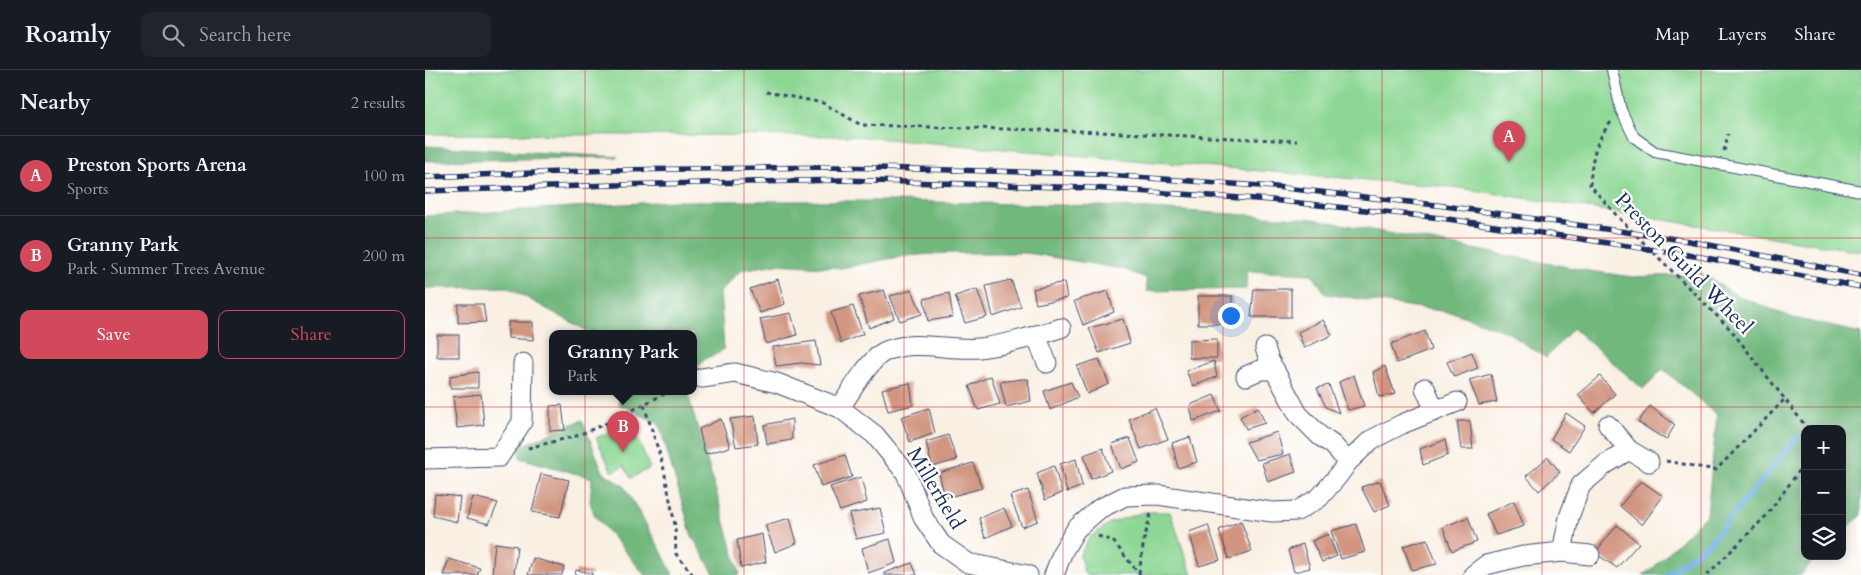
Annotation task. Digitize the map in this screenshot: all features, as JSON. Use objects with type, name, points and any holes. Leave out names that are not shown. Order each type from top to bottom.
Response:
[{"type":"street","points":[[840,408],[861,375],[883,352],[908,345],[979,348],[1061,328]]},
{"type":"street","points":[[1036,335],[1047,363]]},
{"type":"street","points":[[1265,348],[1297,414],[1320,436],[1333,445],[1347,462]]},
{"type":"street","points":[[425,459],[499,457],[522,422],[523,363]]},
{"type":"street","points":[[1246,376],[1261,370],[1275,370]]},
{"type":"street","name":"Millerfield","points":[[702,378],[735,373],[777,383],[840,408],[875,436],[905,473],[924,520],[941,544],[965,569],[1028,575]]},
{"type":"street","points":[[1425,388],[1435,411]]},
{"type":"street","points":[[1054,575],[1063,551],[1076,529],[1099,509],[1125,496],[1158,495],[1272,512],[1297,511],[1319,498],[1339,476],[1347,462],[1371,440],[1402,424],[1457,402]]},
{"type":"street","points":[[1608,425],[1629,450],[1649,462]]},
{"type":"street","points":[[1561,552],[1569,517],[1581,485],[1606,464],[1629,450]]},
{"type":"street","points":[[1473,575],[1486,565],[1523,556],[1561,552],[1590,556]]},
{"type":"lane","points":[[1612,70],[1621,110],[1635,137],[1655,152],[1861,191]]},
{"type":"path","points":[[766,92],[823,103],[861,125],[1078,130],[1297,140]]},
{"type":"path","name":"Preston Guild Wheel","points":[[1621,110],[1600,136],[1592,158],[1590,186],[1617,216],[1731,330],[1805,425]]},
{"type":"path","points":[[499,457],[576,436],[605,424],[662,395]]},
{"type":"path","points":[[1649,462],[1666,461],[1716,470],[1785,399]]},
{"type":"path","points":[[644,405],[663,465],[675,525],[676,554],[693,575]]},
{"type":"path","points":[[1707,575],[1766,516],[1801,468]]},
{"type":"path","points":[[1139,574],[1143,540],[1152,507],[1158,495]]},
{"type":"path","points":[[1076,529],[1113,541],[1139,574]]},
{"type":"green space","points":[[425,70],[1861,70],[1861,251],[1461,188],[852,136],[425,134]]},
{"type":"green space","points":[[425,146],[618,157],[425,161]]},
{"type":"green space","points":[[673,201],[892,201],[1101,206],[1314,219],[1589,271],[1632,277],[1703,274],[1736,295],[1793,318],[1861,333],[1861,516],[1846,528],[1846,425],[1801,425],[1801,560],[1814,560],[1801,575],[1643,575],[1653,568],[1707,514],[1717,415],[1663,369],[1643,389],[1573,328],[1546,358],[1509,333],[1455,313],[1326,294],[1312,274],[1247,271],[1246,289],[1147,291],[1146,278],[1123,269],[1027,253],[947,253],[904,256],[841,268],[776,264],[741,270],[720,292],[724,348],[719,353],[706,358],[697,368],[697,330],[586,330],[507,287],[425,288],[425,216]]},
{"type":"green space","points":[[619,395],[688,395],[740,575],[715,575],[692,536],[659,424],[619,404]]},
{"type":"green space","points":[[582,420],[603,472],[624,486],[673,575],[645,575],[595,516],[590,502],[592,478],[520,458],[519,447]]},
{"type":"green space","points":[[631,423],[650,468],[631,478],[624,466],[612,472],[596,438]]},
{"type":"green space","points":[[1144,512],[1170,512],[1192,575],[1088,575],[1084,573],[1080,555],[1089,538],[1110,523]]},
{"type":"building","points":[[778,279],[785,304],[760,313],[750,289]]},
{"type":"building","points":[[1011,280],[1021,307],[993,317],[986,286]]},
{"type":"building","points":[[1064,282],[1067,298],[1036,304],[1033,289]]},
{"type":"building","points":[[977,289],[987,317],[965,323],[955,296]]},
{"type":"building","points":[[1254,289],[1291,289],[1291,317],[1251,317]]},
{"type":"building","points":[[884,290],[894,318],[869,328],[859,296]]},
{"type":"building","points":[[912,290],[922,314],[900,321],[890,296]]},
{"type":"building","points":[[1108,291],[1114,312],[1083,325],[1074,301]]},
{"type":"building","points":[[949,293],[953,317],[928,321],[924,299]]},
{"type":"building","points":[[1198,296],[1232,296],[1232,324],[1198,324]]},
{"type":"building","points":[[458,304],[483,304],[486,322],[458,323]]},
{"type":"building","points":[[853,306],[863,334],[841,343],[831,312]]},
{"type":"building","points":[[791,313],[797,335],[766,344],[760,319]]},
{"type":"building","points":[[1123,319],[1130,343],[1099,353],[1089,328]]},
{"type":"building","points":[[1323,320],[1332,335],[1304,348],[1298,332]]},
{"type":"building","points":[[508,322],[533,322],[533,340],[508,338]]},
{"type":"building","points":[[1425,331],[1431,350],[1397,363],[1391,344]]},
{"type":"building","points":[[437,335],[459,335],[459,357],[437,357]]},
{"type":"building","points":[[1217,339],[1217,358],[1189,358],[1189,340]]},
{"type":"building","points":[[816,341],[820,365],[801,363],[776,366],[773,347]]},
{"type":"building","points":[[1472,352],[1478,368],[1454,377],[1447,362]]},
{"type":"building","points":[[1099,359],[1109,384],[1087,394],[1077,366]]},
{"type":"building","points":[[1214,361],[1217,377],[1193,386],[1186,371]]},
{"type":"building","points":[[1385,366],[1395,394],[1379,397],[1373,372]]},
{"type":"building","points":[[478,372],[478,388],[450,388],[450,376]]},
{"type":"building","points":[[1491,374],[1497,402],[1479,405],[1469,380]]},
{"type":"building","points":[[1354,375],[1364,406],[1348,410],[1339,382]]},
{"type":"building","points":[[991,376],[1000,404],[978,410],[969,386]]},
{"type":"building","points":[[1600,376],[1615,394],[1594,413],[1578,395]]},
{"type":"building","points":[[1028,379],[1031,401],[1006,407],[1000,382]]},
{"type":"building","points":[[1071,382],[1078,397],[1050,410],[1044,391]]},
{"type":"building","points":[[910,383],[913,405],[888,411],[882,389]]},
{"type":"building","points":[[1329,385],[1339,413],[1326,407],[1317,388]]},
{"type":"building","points":[[481,394],[484,425],[457,428],[453,397]]},
{"type":"building","points":[[1214,395],[1221,411],[1193,421],[1190,405]]},
{"type":"building","points":[[562,405],[565,430],[550,431],[550,406]]},
{"type":"building","points":[[1650,406],[1675,425],[1666,440],[1638,422]]},
{"type":"building","points":[[1258,407],[1265,423],[1246,429],[1240,417]]},
{"type":"building","points":[[929,408],[935,433],[910,442],[901,417]]},
{"type":"building","points":[[1155,408],[1168,439],[1141,449],[1129,419]]},
{"type":"building","points":[[1566,413],[1585,426],[1569,451],[1551,439]]},
{"type":"building","points":[[755,416],[758,444],[736,447],[730,419]]},
{"type":"building","points":[[721,419],[730,447],[705,454],[699,429]]},
{"type":"building","points":[[792,419],[792,440],[767,444],[764,425]]},
{"type":"building","points":[[1457,421],[1470,421],[1473,449],[1461,449]]},
{"type":"building","points":[[1277,432],[1283,454],[1256,460],[1246,442]]},
{"type":"building","points":[[948,435],[957,460],[932,467],[926,442]]},
{"type":"building","points":[[1190,437],[1197,462],[1178,468],[1172,443]]},
{"type":"building","points":[[1130,438],[1139,462],[1121,469],[1112,444]]},
{"type":"building","points":[[1445,440],[1448,455],[1423,465],[1420,449]]},
{"type":"building","points":[[1103,448],[1111,471],[1091,479],[1084,455]]},
{"type":"building","points":[[1290,454],[1296,472],[1268,482],[1262,463]]},
{"type":"building","points":[[845,455],[852,477],[821,487],[814,465]]},
{"type":"building","points":[[1548,457],[1560,472],[1539,491],[1526,476]]},
{"type":"building","points":[[1076,459],[1082,486],[1067,492],[1060,464]]},
{"type":"building","points":[[973,463],[982,488],[945,498],[939,473]]},
{"type":"building","points":[[1054,466],[1062,493],[1045,500],[1037,473]]},
{"type":"building","points":[[541,474],[569,480],[560,517],[532,512]]},
{"type":"building","points":[[861,477],[867,502],[840,511],[830,487]]},
{"type":"building","points":[[1380,481],[1390,505],[1374,512],[1361,487]]},
{"type":"building","points":[[1641,481],[1663,496],[1642,525],[1620,506]]},
{"type":"building","points":[[1028,490],[1038,521],[1022,527],[1010,496]]},
{"type":"building","points":[[435,494],[460,497],[457,522],[433,516]]},
{"type":"building","points":[[473,497],[498,503],[489,524],[467,518]]},
{"type":"building","points":[[1514,501],[1524,526],[1496,535],[1486,514]]},
{"type":"building","points":[[880,508],[886,533],[856,539],[849,514]]},
{"type":"building","points":[[1004,508],[1012,526],[985,538],[979,518]]},
{"type":"building","points":[[1468,517],[1477,542],[1452,551],[1443,527]]},
{"type":"building","points":[[790,518],[797,543],[775,552],[765,525]]},
{"type":"building","points":[[1241,521],[1252,551],[1229,559],[1219,530]]},
{"type":"building","points":[[1356,524],[1365,552],[1341,559],[1331,531]]},
{"type":"building","points":[[1208,525],[1220,560],[1199,566],[1189,532]]},
{"type":"building","points":[[1617,525],[1639,543],[1617,568],[1595,553]]},
{"type":"building","points":[[762,534],[766,562],[741,568],[737,540]]},
{"type":"building","points":[[1328,534],[1337,556],[1322,562],[1312,541]]},
{"type":"building","points":[[890,539],[896,563],[868,573],[862,548]]},
{"type":"building","points":[[1427,539],[1437,564],[1412,570],[1403,546]]},
{"type":"building","points":[[495,543],[517,546],[514,575],[492,574]]},
{"type":"building","points":[[1303,544],[1310,568],[1294,572],[1288,550]]},
{"type":"building","points":[[533,558],[564,567],[562,575],[528,575]]},
{"type":"building","points":[[449,559],[480,568],[477,575],[443,575]]},
{"type":"building","points":[[912,563],[917,575],[884,575],[884,573]]},
{"type":"building","points":[[576,570],[592,573],[592,575],[575,575]]},
{"type":"waterway","points":[[1667,575],[1710,542],[1798,437]]},
{"type":"railway","points":[[425,177],[613,170],[840,167],[1093,174],[1275,187],[1445,206],[1689,241],[1861,275]]},
{"type":"railway","points":[[425,191],[842,180],[1091,188],[1271,200],[1441,218],[1701,257],[1861,287]]},
{"type":"place","name":"Preston Sports Arena","points":[[1509,162]]},
{"type":"place","name":"Granny Park","points":[[623,452]]}]
